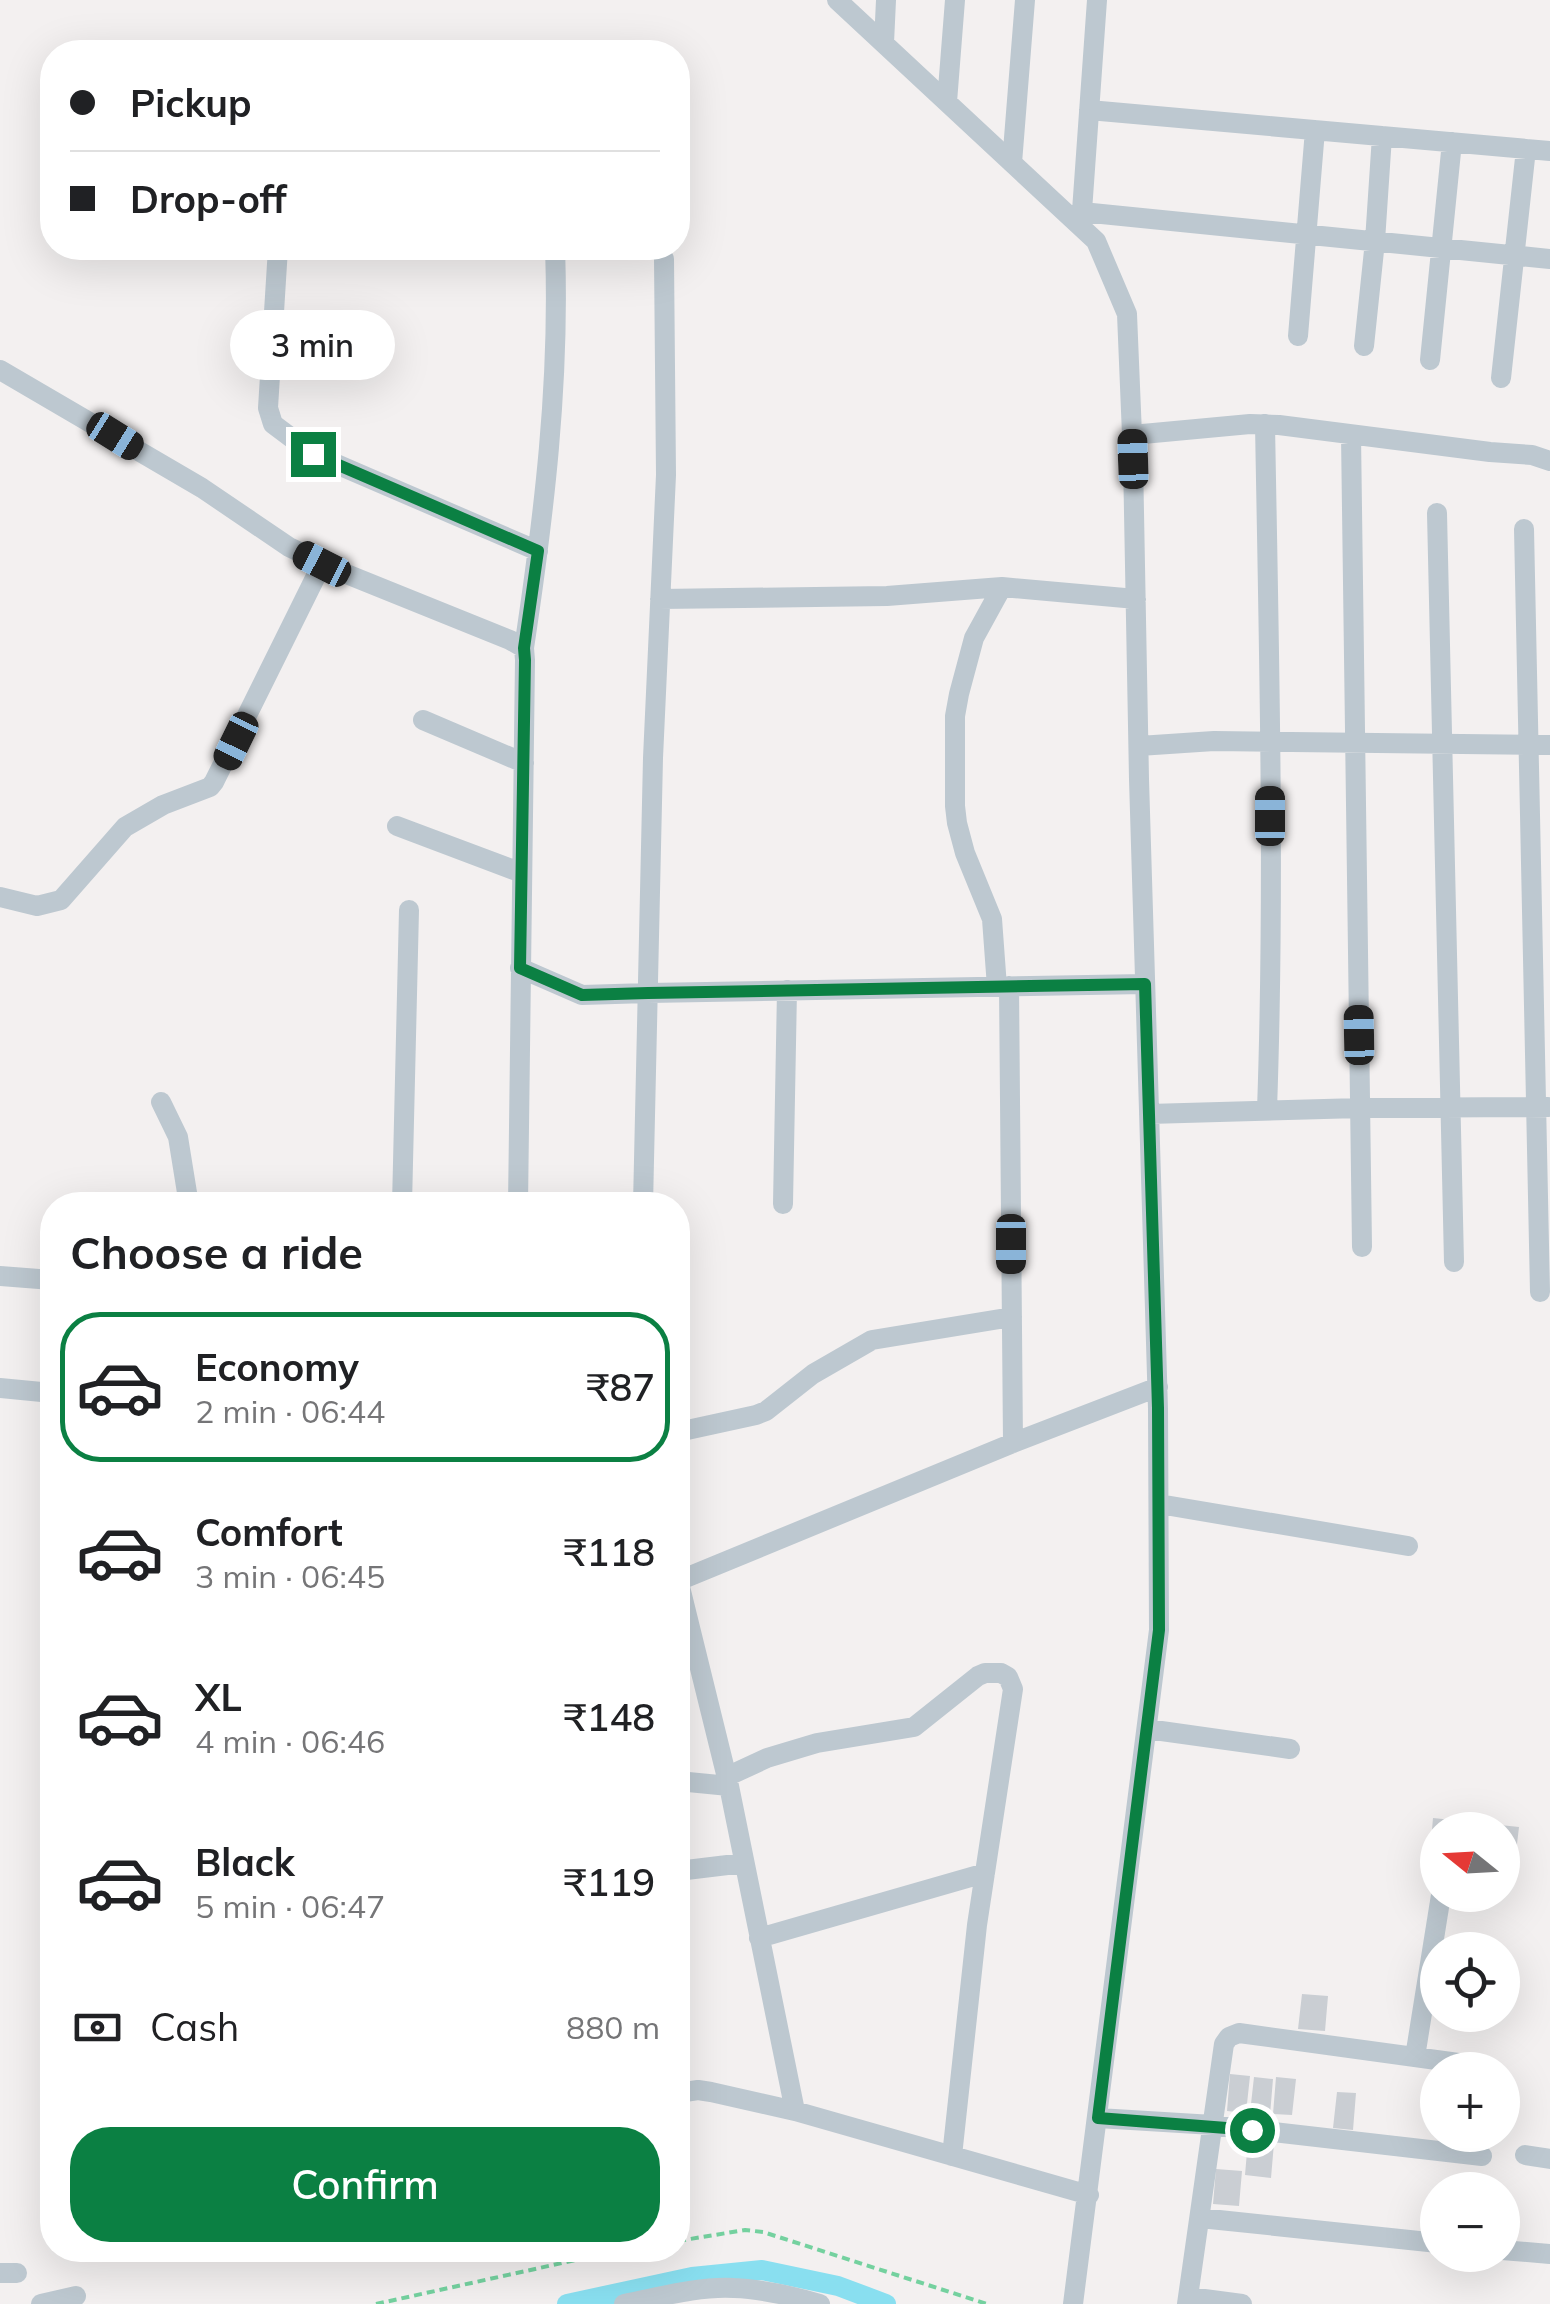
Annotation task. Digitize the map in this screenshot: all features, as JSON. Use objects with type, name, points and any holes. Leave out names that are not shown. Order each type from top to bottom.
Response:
[{"type":"street","points":[[837,0],[1012,163],[1081,220],[1096,241],[1127,314],[1158,1387],[1159,1630],[1074,2304]]},
{"type":"street","points":[[884,43],[886,0]]},
{"type":"street","points":[[947,102],[955,0]]},
{"type":"street","points":[[1012,163],[1025,0]]},
{"type":"street","points":[[1081,220],[1097,0]]},
{"type":"street","points":[[1089,110],[1550,151]]},
{"type":"street","points":[[1298,336],[1314,130]]},
{"type":"street","points":[[1364,346],[1382,136]]},
{"type":"street","points":[[1430,360],[1452,142]]},
{"type":"street","points":[[1502,378],[1526,149]]},
{"type":"street","points":[[1081,220],[1308,234],[1550,258]]},
{"type":"street","points":[[277,260],[268,408],[274,424],[313,454],[538,551]]},
{"type":"street","points":[[518,1192],[524,648],[551,443],[556,371],[556,260]]},
{"type":"street","points":[[643,1192],[653,758],[666,475],[664,260]]},
{"type":"street","points":[[0,370],[184,477],[289,547],[524,648]]},
{"type":"street","points":[[1132,435],[1264,424],[1532,455],[1550,461]]},
{"type":"street","points":[[1264,424],[1271,742],[1267,1110]]},
{"type":"street","points":[[1351,435],[1362,1247]]},
{"type":"street","points":[[1436,513],[1454,1262]]},
{"type":"street","points":[[1524,529],[1527,746],[1543,1107],[1540,1292]]},
{"type":"street","points":[[0,897],[37,906],[61,900],[125,827],[214,782],[322,564]]},
{"type":"street","points":[[660,599],[887,596],[1002,587],[1136,599]]},
{"type":"street","points":[[1002,587],[971,650],[957,706],[955,734],[957,823],[992,919],[1003,986],[1013,1443]]},
{"type":"street","points":[[423,720],[524,763]]},
{"type":"street","points":[[1138,746],[1214,741],[1550,745]]},
{"type":"street","points":[[397,826],[522,873]]},
{"type":"street","points":[[402,1192],[409,910]]},
{"type":"street","points":[[520,968],[582,995],[1145,984]]},
{"type":"street","points":[[783,1204],[787,990]]},
{"type":"street","points":[[161,1102],[178,1137],[188,1192]]},
{"type":"street","points":[[1149,1114],[1543,1107]]},
{"type":"street","points":[[0,1276],[40,1279]]},
{"type":"street","points":[[690,1429],[766,1411],[813,1374],[872,1340],[1012,1317]]},
{"type":"street","points":[[690,1575],[1158,1387]]},
{"type":"street","points":[[0,1388],[40,1393]]},
{"type":"street","points":[[1159,1504],[1408,1546]]},
{"type":"street","points":[[690,1651],[728,1781],[795,2111]]},
{"type":"street","points":[[690,1781],[728,1781],[767,1758],[817,1742],[914,1728],[985,1672],[1008,1677],[1013,1689],[977,1925],[952,2156]]},
{"type":"street","points":[[1147,1729],[1290,1749]]},
{"type":"street","points":[[690,1870],[744,1863]]},
{"type":"street","points":[[759,1938],[985,1873]]},
{"type":"street","points":[[1416,2057],[1438,1912]]},
{"type":"street","points":[[1242,2304],[1188,2300],[1224,2044],[1239,2033],[1420,2058]]},
{"type":"street","points":[[690,2091],[711,2092],[795,2111],[1089,2194]]},
{"type":"street","points":[[1098,2118],[1213,2125],[1482,2156]]},
{"type":"street","points":[[1525,2155],[1550,2159]]},
{"type":"street","points":[[1200,2218],[1420,2241]]},
{"type":"street","points":[[1520,2252],[1550,2254]]},
{"type":"street","points":[[624,2304],[731,2287],[791,2295],[820,2304]]},
{"type":"street","points":[[42,2304],[76,2296]]},
{"type":"path","points":[[690,2239],[745,2230],[763,2232],[987,2304]]},
{"type":"path","points":[[376,2304],[567,2262]]},
{"type":"building","points":[[1302,1994],[1328,1996],[1325,2031],[1298,2029]]},
{"type":"building","points":[[1230,2074],[1250,2076],[1246,2113],[1227,2111]]},
{"type":"building","points":[[1254,2077],[1273,2079],[1270,2115],[1250,2113]]},
{"type":"building","points":[[1276,2077],[1296,2079],[1292,2115],[1273,2114]]},
{"type":"building","points":[[1337,2092],[1356,2093],[1353,2130],[1333,2128]]},
{"type":"building","points":[[1248,2140],[1274,2143],[1271,2178],[1245,2175]]},
{"type":"building","points":[[1216,2169],[1242,2171],[1239,2206],[1213,2204]]},
{"type":"waterway","points":[[567,2304],[692,2277],[762,2270],[838,2286],[886,2304]]},
{"type":"route","points":[[313,454],[538,551],[524,648],[520,968],[570,992],[596,996],[1145,984],[1158,1408],[1159,1630],[1098,2118],[1252,2130]]}]
